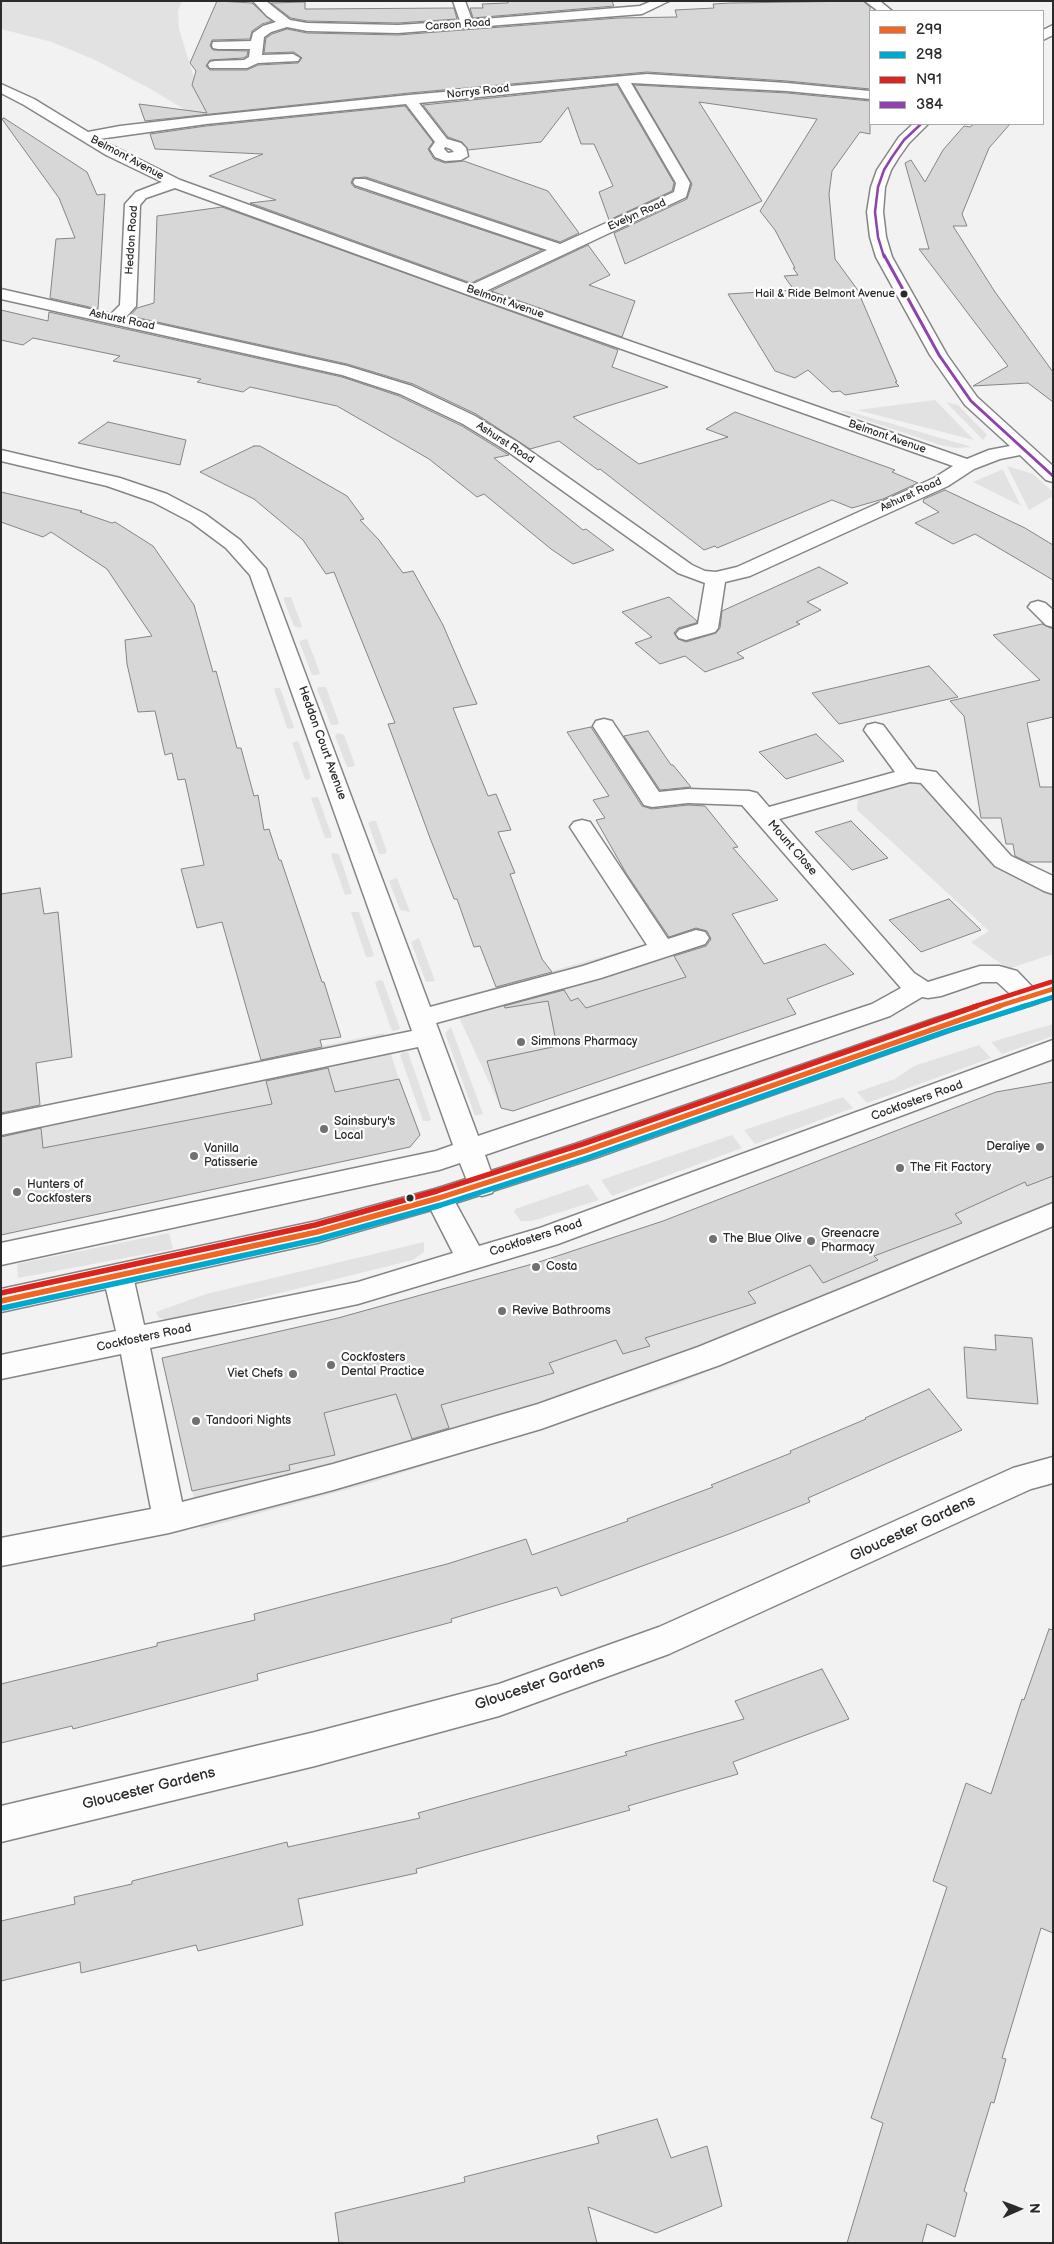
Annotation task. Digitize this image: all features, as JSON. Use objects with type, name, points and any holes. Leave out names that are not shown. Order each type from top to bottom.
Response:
[{"type":"street","name":"Carson Road","points":[[259,1],[271,13],[286,22],[308,27],[398,29],[642,10],[663,1]]},
{"type":"street","points":[[460,1],[467,24]]},
{"type":"street","points":[[871,1],[884,10]]},
{"type":"street","points":[[255,59],[258,36],[267,29],[286,22]]},
{"type":"street","points":[[218,45],[257,45]]},
{"type":"street","points":[[215,65],[247,64],[255,59],[293,58]]},
{"type":"street","name":"Norrys Road","points":[[86,136],[120,130],[409,99],[622,79],[647,78],[787,87],[869,95]]},
{"type":"street","name":"Evelyn Road","points":[[472,290],[681,194],[683,183],[622,79]]},
{"type":"street","name":"Belmont Avenue","points":[[1,88],[29,102],[112,152],[175,183],[967,465]]},
{"type":"street","points":[[409,99],[442,142]]},
{"type":"street","points":[[920,125],[904,140],[892,157],[884,170],[878,187],[875,212],[878,237],[884,257],[911,307],[956,381],[981,411],[1053,476]]},
{"type":"street","points":[[360,182],[561,250]]},
{"type":"street","name":"Heddon Road","points":[[115,319],[128,306],[133,204],[141,195],[175,183]]},
{"type":"street","name":"Ashurst Road","points":[[1,294],[348,371],[406,390],[469,420],[513,447],[685,569],[701,576],[716,578],[743,572],[941,482],[967,465]]},
{"type":"street","points":[[967,465],[996,454],[1024,449]]},
{"type":"street","name":"Heddon Court Avenue","points":[[1,454],[113,482],[160,498],[198,518],[233,544],[259,573],[426,1027],[482,1186]]},
{"type":"street","points":[[686,634],[708,628],[716,578]]},
{"type":"street","points":[[604,726],[652,800],[688,796],[749,798],[764,816]]},
{"type":"street","points":[[875,730],[909,775],[928,776],[1003,861],[1053,886]]},
{"type":"street","name":"Mount Close","points":[[909,775],[764,816],[905,979],[917,987]]},
{"type":"street","points":[[582,827],[662,949]]},
{"type":"street","points":[[1,1125],[426,1027],[696,938]]},
{"type":"street","points":[[1,1254],[429,1162],[469,1151],[881,1010],[910,994],[917,987],[928,990],[941,988],[989,972],[1008,977],[1041,993]]},
{"type":"street","points":[[1,1301],[317,1232],[482,1186],[945,1024],[1041,993]]},
{"type":"street","name":"Cockfosters Road","points":[[1,1367],[358,1294],[471,1260],[548,1236],[606,1215],[1007,1068],[1052,1049]]},
{"type":"street","points":[[439,1198],[471,1260]]},
{"type":"street","points":[[1,1552],[169,1519],[333,1477],[541,1416],[709,1356],[1053,1214]]},
{"type":"street","points":[[118,1276],[133,1340],[169,1519]]},
{"type":"street","name":"Gloucester Gardens","points":[[1,1824],[305,1751],[499,1700],[669,1639],[1024,1478],[1053,1470]]},
{"type":"shaded area","points":[[1,1],[182,1],[178,11],[179,29],[195,81],[210,114],[195,116],[149,88],[95,60],[52,42],[1,29]]},
{"type":"shaded area","points":[[935,400],[974,440],[857,410]]},
{"type":"shaded area","points":[[946,402],[958,405],[987,435],[983,440]]},
{"type":"shaded area","points":[[839,411],[847,411],[972,447],[956,448],[940,445]]},
{"type":"shaded area","points":[[1007,466],[1033,474],[1053,492],[1053,496],[1029,510]]},
{"type":"shaded area","points":[[1003,470],[1021,506],[973,482]]},
{"type":"shaded area","points":[[291,597],[302,626],[300,628],[294,626],[283,598]]},
{"type":"shaded area","points":[[307,639],[320,673],[318,675],[312,675],[299,641]]},
{"type":"shaded area","points":[[319,687],[326,687],[339,723],[337,725],[331,725],[317,689]]},
{"type":"shaded area","points":[[280,688],[294,727],[291,729],[287,728],[274,689]]},
{"type":"shaded area","points":[[338,733],[344,735],[355,765],[352,767],[347,767],[335,736]]},
{"type":"shaded area","points":[[297,741],[311,777],[308,780],[305,779],[292,743]]},
{"type":"shaded area","points":[[918,783],[929,785],[988,856],[1053,891],[1053,954],[1008,969],[971,942],[989,931],[857,810],[858,799],[873,791],[901,784]]},
{"type":"shaded area","points":[[318,797],[332,836],[331,838],[325,838],[311,798]]},
{"type":"shaded area","points":[[376,821],[387,852],[384,854],[379,854],[368,823]]},
{"type":"shaded area","points":[[333,853],[339,854],[351,894],[345,895],[331,855]]},
{"type":"shaded area","points":[[397,878],[410,912],[400,910],[389,881]]},
{"type":"shaded area","points":[[351,912],[359,912],[374,955],[371,957],[366,957]]},
{"type":"shaded area","points":[[734,919],[796,1014],[513,1111],[501,1108],[451,1000]]},
{"type":"shaded area","points":[[419,938],[435,981],[426,982],[411,942]]},
{"type":"shaded area","points":[[380,980],[383,981],[400,1028],[398,1030],[392,1031],[375,983]]},
{"type":"shaded area","points":[[1053,1024],[1053,1036],[1002,1054],[991,1042]]},
{"type":"shaded area","points":[[451,1027],[483,1114],[475,1116],[445,1033]]},
{"type":"shaded area","points":[[384,1033],[420,1135],[410,1147],[1,1235],[1,1114]]},
{"type":"shaded area","points":[[979,1045],[991,1058],[867,1103],[857,1092],[895,1079],[914,1066]]},
{"type":"shaded area","points":[[403,1052],[408,1052],[431,1119],[429,1121],[423,1121],[400,1055]]},
{"type":"shaded area","points":[[1053,1082],[1053,1226],[675,1385],[367,1484],[201,1529],[162,1358],[338,1318],[536,1263],[663,1221],[993,1093]]},
{"type":"shaded area","points":[[843,1097],[853,1108],[755,1144],[744,1130]]},
{"type":"shaded area","points":[[732,1135],[742,1148],[612,1196],[601,1180]]},
{"type":"shaded area","points":[[588,1184],[599,1200],[532,1221],[521,1221],[514,1212],[515,1209]]},
{"type":"shaded area","points":[[169,1233],[173,1249],[18,1278],[17,1264]]},
{"type":"shaded area","points":[[424,1242],[424,1252],[413,1260],[171,1320],[159,1318],[156,1312],[206,1294]]},
{"type":"building","points":[[217,1],[252,3],[272,21],[262,24],[252,31],[250,39],[212,40],[210,46],[213,50],[248,51],[247,56],[243,58],[210,60],[206,66],[210,70],[247,70],[258,65],[298,63],[302,58],[294,52],[264,53],[266,38],[287,29],[307,33],[398,35],[618,18],[677,17],[675,10],[714,8],[713,4],[863,1],[870,7],[869,89],[787,81],[647,72],[409,93],[145,121],[139,104],[207,113],[192,85],[196,71],[190,63]]},
{"type":"building","points":[[508,1],[612,1],[614,6],[473,18],[470,8],[483,8],[482,4],[508,3]]},
{"type":"building","points":[[305,2],[305,9],[454,8],[457,19],[398,23],[307,21],[291,18],[271,3]]},
{"type":"building","points":[[617,85],[674,183],[672,191],[609,220],[599,192],[613,186],[594,144],[581,144],[568,107],[541,142],[468,150],[462,142],[448,137],[423,105]]},
{"type":"building","points":[[634,85],[787,93],[869,101],[870,134],[860,132],[832,171],[829,194],[835,259],[857,289],[897,382],[895,382],[899,386],[845,395],[840,391],[832,392],[808,370],[795,378],[775,371],[728,294],[794,290],[784,276],[798,275],[793,268],[795,268],[775,230],[760,211],[817,119],[699,102],[762,201],[625,264],[614,233],[687,199],[692,184]]},
{"type":"building","points":[[405,106],[433,142],[428,149],[434,159],[445,163],[464,161],[548,191],[579,233],[560,242],[366,177],[353,178],[351,183],[354,187],[542,250],[471,283],[250,203],[276,200],[209,176],[263,154],[155,149],[150,134],[206,126]]},
{"type":"building","points":[[4,118],[87,172],[97,195],[105,194],[98,309],[50,298],[56,239],[75,238],[59,198],[2,119]]},
{"type":"building","points":[[973,125],[1009,125],[989,148],[962,214],[967,226],[953,226],[995,292],[1053,372],[1053,402],[1028,383],[973,386],[1008,366],[919,249],[929,249],[905,163],[911,160],[925,182],[943,150],[964,126],[970,127]]},
{"type":"building","points":[[222,207],[618,350],[612,367],[668,387],[573,417],[639,464],[728,437],[706,429],[735,412],[895,470],[892,472],[918,483],[883,499],[852,508],[832,500],[717,548],[715,546],[704,550],[600,469],[598,470],[559,441],[530,449],[476,414],[413,384],[347,364],[130,316],[137,308],[154,303],[157,216]]},
{"type":"building","points":[[588,245],[610,275],[589,285],[635,301],[622,337],[491,291]]},
{"type":"building","points":[[1,310],[48,321],[49,312],[342,377],[399,396],[462,426],[509,455],[494,458],[583,530],[586,529],[614,550],[573,564],[551,549],[484,494],[477,497],[429,459],[337,406],[250,387],[243,392],[197,382],[201,379],[113,361],[120,356],[33,338],[23,345],[1,340]]},
{"type":"building","points":[[108,422],[186,440],[180,465],[78,443]]},
{"type":"building","points":[[254,446],[260,446],[347,496],[364,519],[360,520],[379,540],[403,573],[413,571],[443,625],[477,704],[453,708],[488,796],[496,794],[511,830],[498,832],[515,873],[510,874],[542,959],[552,972],[496,987],[480,946],[474,947],[457,899],[454,899],[430,838],[388,724],[395,723],[334,572],[326,574],[303,540],[254,499],[200,472]]},
{"type":"building","points":[[945,490],[1025,528],[1053,545],[1053,580],[975,534],[953,544],[915,523],[939,512],[923,502],[924,499]]},
{"type":"building","points":[[1,492],[82,511],[80,512],[112,523],[115,522],[153,546],[194,605],[213,672],[216,671],[237,748],[241,748],[254,796],[258,795],[264,830],[269,829],[279,860],[281,860],[322,982],[324,982],[341,1037],[320,1040],[322,1047],[261,1060],[222,922],[197,928],[181,869],[204,865],[185,779],[178,780],[172,753],[165,755],[155,711],[138,712],[127,664],[125,640],[152,636],[107,569],[51,532],[43,537],[1,522]]},
{"type":"building","points":[[819,567],[848,583],[807,602],[821,610],[796,622],[800,624],[737,653],[744,658],[705,672],[685,656],[660,664],[635,643],[652,637],[622,612],[669,597],[697,621],[696,623],[678,628],[674,633],[678,639],[686,642],[716,633],[720,628],[722,611]]},
{"type":"building","points":[[1042,624],[1053,629],[1053,717],[1027,723],[1040,787],[1053,787],[1053,862],[1027,862],[1015,856],[1013,844],[1006,844],[1001,818],[981,818],[964,716],[950,701],[1040,680],[993,635]]},
{"type":"building","points":[[929,666],[958,697],[839,724],[812,693]]},
{"type":"building","points":[[591,727],[642,806],[652,809],[688,805],[705,806],[738,847],[733,848],[778,900],[732,914],[764,964],[825,944],[854,974],[787,999],[796,1014],[513,1111],[501,1108],[487,1061],[557,1046],[548,1001],[505,1008],[504,1006],[564,990],[571,1001],[578,998],[586,1008],[686,977],[674,956],[706,946],[711,939],[707,931],[696,928],[669,937],[626,873],[596,820],[605,818],[593,800],[609,796],[567,732]]},
{"type":"building","points":[[648,731],[671,765],[691,787],[660,790],[624,736]]},
{"type":"building","points":[[816,734],[844,761],[786,779],[759,752]]},
{"type":"building","points":[[851,821],[888,858],[852,870],[815,832]]},
{"type":"building","points":[[40,888],[44,914],[58,912],[72,1057],[36,1063],[40,1105],[1,1113],[1,894]]},
{"type":"building","points":[[949,899],[981,930],[921,952],[889,920]]},
{"type":"building","points":[[328,1068],[335,1092],[399,1079],[420,1135],[410,1147],[1,1235],[1,1137],[41,1128],[43,1148],[272,1104],[266,1081]]},
{"type":"building","points":[[1053,1082],[1053,1176],[1027,1186],[1025,1182],[955,1214],[962,1223],[874,1256],[878,1260],[823,1283],[810,1265],[748,1292],[756,1303],[645,1338],[650,1346],[623,1354],[616,1340],[549,1363],[554,1373],[441,1405],[449,1428],[412,1439],[396,1394],[324,1413],[335,1455],[289,1465],[290,1470],[192,1491],[162,1358],[338,1318],[536,1263],[663,1221],[996,1092]]},
{"type":"building","points":[[995,1335],[1032,1338],[1038,1404],[967,1398],[964,1347],[996,1350]]},
{"type":"building","points":[[929,1389],[962,1430],[808,1498],[810,1502],[729,1534],[561,1596],[557,1587],[451,1619],[452,1622],[257,1674],[258,1680],[73,1729],[72,1726],[1,1743],[1,1684],[157,1646],[157,1643],[255,1620],[254,1614],[447,1564],[526,1539],[532,1555],[628,1521],[627,1519],[713,1487],[711,1485],[791,1453],[790,1451],[866,1419]]},
{"type":"building","points":[[1049,1629],[1053,1630],[1053,1933],[1041,1928],[1002,2058],[1006,2059],[994,2103],[991,2102],[964,2191],[967,2193],[955,2237],[927,2224],[922,2243],[847,2243],[883,2123],[871,2118],[947,1887],[933,1881],[966,1783],[991,1794],[1022,1699],[1024,1700]]},
{"type":"building","points":[[822,1669],[849,1719],[733,1762],[738,1774],[628,1806],[630,1810],[416,1869],[417,1873],[298,1899],[303,1925],[198,1951],[196,1945],[81,1973],[80,1962],[1,1981],[1,1921],[75,1904],[74,1897],[132,1884],[132,1881],[287,1842],[288,1847],[420,1818],[418,1813],[627,1755],[625,1752],[744,1719],[735,1701]]},
{"type":"building","points":[[657,2119],[671,2158],[707,2146],[722,2206],[656,2233],[588,2207],[597,2243],[339,2243],[335,2213],[465,2182],[464,2177],[599,2143],[597,2136]]},
{"type":"transit line","name":"384","points":[[920,125],[904,140],[892,157],[884,170],[878,187],[875,212],[878,237],[884,257],[939,355],[971,401],[1053,476]]},
{"type":"transit line","name":"N91","points":[[1,1293],[315,1225],[437,1191],[583,1144],[943,1017],[1051,982]]},
{"type":"transit line","name":"299","points":[[1,1301],[317,1232],[439,1198],[585,1151],[945,1024],[1053,989]]},
{"type":"transit line","name":"298","points":[[3,1308],[319,1239],[441,1205],[587,1158],[947,1031],[1053,997]]},
{"type":"place","name":"Hail & Ride Belmont Avenue","points":[[904,294]]},
{"type":"place","name":"Simmons Pharmacy","points":[[521,1042]]},
{"type":"place","name":"Sainsbury's Local","points":[[324,1129]]},
{"type":"place","name":"Deraliye","points":[[1040,1147]]},
{"type":"place","name":"Vanilla Patisserie","points":[[194,1156]]},
{"type":"place","name":"The Fit Factory","points":[[900,1168]]},
{"type":"place","name":"Hunters of Cockfosters","points":[[17,1192]]},
{"type":"place","name":"The Blue Olive","points":[[713,1239]]},
{"type":"place","name":"Greenacre Pharmacy","points":[[811,1241]]},
{"type":"place","name":"Costa","points":[[536,1267]]},
{"type":"place","name":"Revive Bathrooms","points":[[502,1311]]},
{"type":"place","name":"Cockfosters Dental Practice","points":[[331,1365]]},
{"type":"place","name":"Viet Chefs","points":[[293,1374]]},
{"type":"place","name":"Tandoori Nights","points":[[196,1421]]}]
